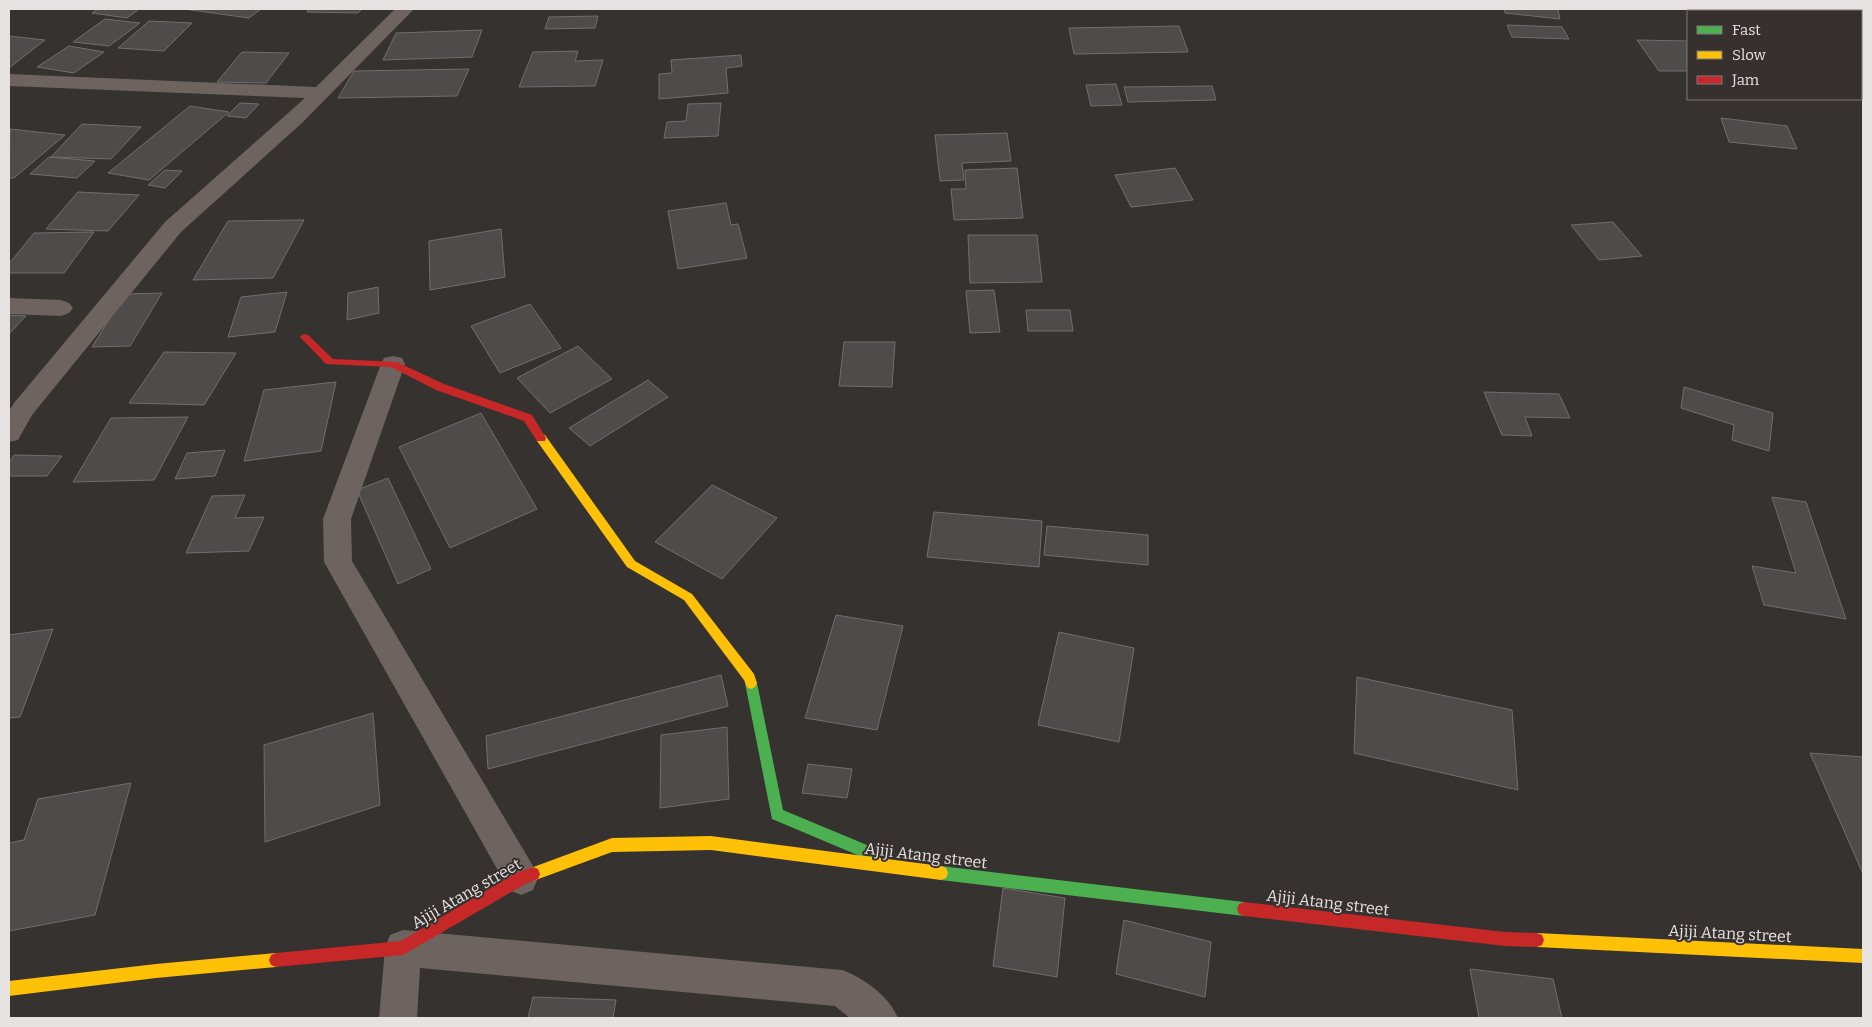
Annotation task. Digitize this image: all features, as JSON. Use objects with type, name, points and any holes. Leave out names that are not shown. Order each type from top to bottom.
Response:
[{"type":"street","points":[[9,433],[23,409],[173,227],[321,93],[405,9]]},
{"type":"street","points":[[9,80],[321,93]]},
{"type":"street","points":[[9,306],[61,308]]},
{"type":"street","points":[[305,337],[330,362],[393,364],[440,387],[528,418],[556,462],[631,564],[688,597],[750,678],[777,814],[905,869]]},
{"type":"street","points":[[393,364],[337,519],[338,562],[521,878]]},
{"type":"street","name":"Ajiji Atang street","points":[[9,989],[156,971],[402,948],[521,878],[612,845],[712,843],[905,869],[1505,939],[1863,956]]},
{"type":"street","points":[[398,1018],[402,948],[842,988],[879,1018]]},
{"type":"building","points":[[98,9],[139,9],[127,18],[92,13]]},
{"type":"building","points":[[184,9],[261,9],[249,18]]},
{"type":"building","points":[[309,9],[362,9],[358,13],[307,12]]},
{"type":"building","points":[[1504,9],[1558,9],[1560,19],[1505,13]]},
{"type":"building","points":[[598,16],[595,28],[545,29],[549,17]]},
{"type":"building","points":[[105,19],[140,23],[109,46],[73,42]]},
{"type":"building","points":[[149,21],[192,23],[164,51],[118,48]]},
{"type":"building","points":[[1507,25],[1562,27],[1569,39],[1512,37]]},
{"type":"building","points":[[1179,26],[1188,52],[1074,54],[1069,28]]},
{"type":"building","points":[[482,30],[472,57],[383,60],[396,33]]},
{"type":"building","points":[[9,36],[45,40],[9,68]]},
{"type":"building","points":[[1637,40],[1687,41],[1687,71],[1659,71]]},
{"type":"building","points":[[69,46],[104,52],[74,73],[37,67]]},
{"type":"building","points":[[578,51],[575,61],[603,60],[595,86],[519,87],[533,52]]},
{"type":"building","points":[[242,52],[289,53],[266,83],[217,82]]},
{"type":"building","points":[[741,55],[742,66],[726,68],[728,93],[659,99],[659,74],[672,73],[671,60]]},
{"type":"building","points":[[469,69],[457,96],[338,98],[354,71]]},
{"type":"building","points":[[1116,84],[1122,105],[1091,106],[1086,85]]},
{"type":"building","points":[[1212,86],[1216,100],[1128,102],[1124,87]]},
{"type":"building","points":[[240,103],[259,104],[246,118],[227,116]]},
{"type":"building","points":[[721,103],[718,136],[664,138],[667,122],[686,121],[688,104]]},
{"type":"building","points":[[190,106],[229,112],[149,180],[108,173]]},
{"type":"building","points":[[1721,118],[1787,126],[1797,149],[1729,142]]},
{"type":"building","points":[[82,124],[141,127],[111,159],[51,157]]},
{"type":"building","points":[[10,129],[65,135],[14,178],[9,178]]},
{"type":"building","points":[[1007,133],[1011,161],[962,163],[964,180],[940,181],[935,135]]},
{"type":"building","points":[[49,157],[95,161],[77,178],[30,174]]},
{"type":"building","points":[[1017,168],[1023,218],[954,220],[951,189],[966,189],[965,170]]},
{"type":"building","points":[[1175,168],[1193,200],[1131,207],[1115,175]]},
{"type":"building","points":[[165,170],[182,171],[165,188],[148,185]]},
{"type":"building","points":[[78,192],[139,195],[108,231],[46,229]]},
{"type":"building","points":[[726,203],[731,225],[738,224],[747,258],[678,269],[668,211]]},
{"type":"building","points":[[304,220],[273,278],[193,280],[228,221]]},
{"type":"building","points":[[1613,222],[1642,256],[1599,260],[1571,225]]},
{"type":"building","points":[[501,229],[505,277],[430,290],[429,241]]},
{"type":"building","points":[[94,232],[64,273],[9,273],[9,264],[34,233]]},
{"type":"building","points":[[968,235],[1037,235],[1042,282],[970,283]]},
{"type":"building","points":[[378,287],[379,313],[347,320],[348,293]]},
{"type":"building","points":[[994,290],[1000,332],[970,333],[966,291]]},
{"type":"building","points":[[287,292],[275,332],[228,337],[241,297]]},
{"type":"building","points":[[162,293],[130,346],[92,347],[125,294]]},
{"type":"building","points":[[530,304],[561,348],[500,373],[471,326]]},
{"type":"building","points":[[1026,310],[1070,310],[1073,331],[1028,331]]},
{"type":"building","points":[[9,315],[26,316],[9,334]]},
{"type":"building","points":[[844,342],[895,342],[892,387],[839,386]]},
{"type":"building","points":[[578,346],[612,379],[550,413],[517,378]]},
{"type":"building","points":[[164,352],[236,353],[204,405],[129,403]]},
{"type":"building","points":[[648,380],[668,397],[590,446],[569,428]]},
{"type":"building","points":[[336,382],[321,451],[244,461],[264,390]]},
{"type":"building","points":[[1684,387],[1773,413],[1769,451],[1732,440],[1734,425],[1681,408]]},
{"type":"building","points":[[1484,392],[1559,394],[1570,418],[1525,417],[1532,436],[1502,435]]},
{"type":"building","points":[[481,413],[537,509],[450,548],[399,447]]},
{"type":"building","points":[[188,417],[154,480],[73,482],[111,418]]},
{"type":"building","points":[[225,450],[215,476],[175,479],[187,453]]},
{"type":"building","points":[[14,455],[62,456],[47,476],[9,476],[9,463]]},
{"type":"building","points":[[388,478],[431,569],[398,584],[357,490]]},
{"type":"building","points":[[712,485],[777,518],[722,579],[655,542]]},
{"type":"building","points":[[245,495],[235,518],[264,517],[249,551],[186,553],[212,496]]},
{"type":"building","points":[[1772,497],[1806,502],[1846,619],[1764,605],[1752,566],[1796,573]]},
{"type":"building","points":[[934,512],[1042,521],[1039,567],[927,557]]},
{"type":"building","points":[[1047,526],[1148,535],[1148,565],[1044,555]]},
{"type":"building","points":[[836,615],[903,626],[877,730],[805,718]]},
{"type":"building","points":[[53,629],[20,717],[9,718],[9,635]]},
{"type":"building","points":[[1059,632],[1134,648],[1119,742],[1038,725]]},
{"type":"building","points":[[721,675],[728,706],[488,769],[486,736]]},
{"type":"building","points":[[1357,677],[1512,710],[1518,790],[1354,753]]},
{"type":"building","points":[[373,713],[380,805],[265,842],[264,745]]},
{"type":"building","points":[[727,727],[729,799],[660,808],[661,735]]},
{"type":"building","points":[[1810,753],[1863,757],[1863,874]]},
{"type":"building","points":[[808,764],[852,769],[847,798],[802,793]]},
{"type":"building","points":[[131,783],[95,915],[9,931],[9,843],[24,840],[38,799]]},
{"type":"building","points":[[1003,888],[1065,898],[1057,977],[993,966]]},
{"type":"building","points":[[1124,920],[1211,942],[1205,997],[1116,974]]},
{"type":"building","points":[[1470,969],[1553,979],[1562,1018],[1479,1018]]},
{"type":"building","points":[[533,997],[616,1000],[613,1018],[528,1018]]},
{"type":"traffic: fast","points":[[751,683],[777,814],[874,855]]},
{"type":"traffic: fast","points":[[941,873],[1244,909]]},
{"type":"traffic: slow","points":[[541,438],[631,564],[688,597],[750,678],[751,683]]},
{"type":"traffic: slow","points":[[533,874],[612,845],[711,843],[941,873]]},
{"type":"traffic: slow","points":[[1537,940],[1863,956]]},
{"type":"traffic: slow","points":[[9,989],[156,971],[276,960]]},
{"type":"traffic: jam","points":[[305,337],[330,362],[393,364],[440,387],[528,418],[541,438]]},
{"type":"traffic: jam","points":[[276,960],[403,948],[521,878],[533,874]]},
{"type":"traffic: jam","points":[[1244,909],[1505,939],[1537,940]]}]
